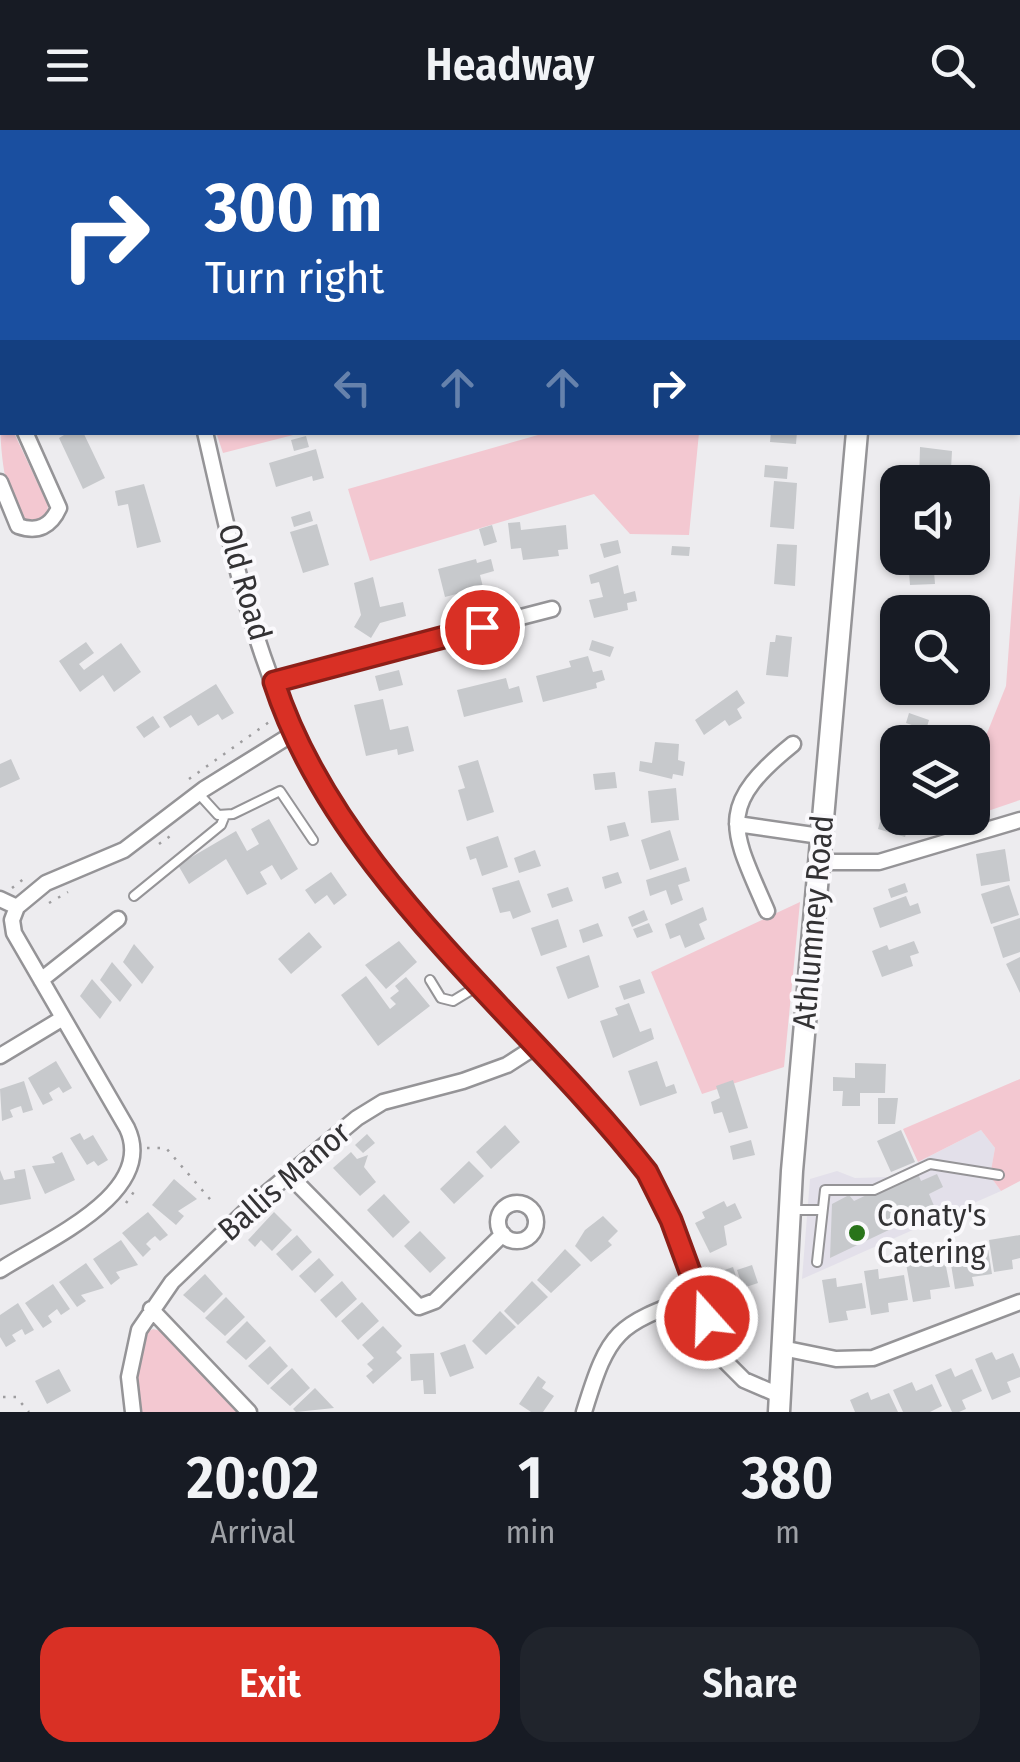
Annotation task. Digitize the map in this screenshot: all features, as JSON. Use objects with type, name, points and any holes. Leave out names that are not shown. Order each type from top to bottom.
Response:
[{"type":"main road","name":"Athlumney Road","points":[[779,1404],[789,1210],[857,435]]},
{"type":"street","points":[[0,482],[18,526],[39,529],[53,522],[59,508],[27,435]]},
{"type":"street","name":"Old Road","points":[[206,435],[274,682],[294,733],[352,830],[422,920],[647,1172],[671,1220],[724,1360],[744,1380],[779,1404]]},
{"type":"street","points":[[274,682],[552,608]]},
{"type":"street","points":[[0,1270],[115,1194],[143,1149],[14,933],[12,920],[17,907],[46,883],[124,850],[198,793],[294,733]]},
{"type":"street","points":[[767,912],[742,853],[737,824],[741,795],[748,783],[793,744]]},
{"type":"street","points":[[818,862],[879,862],[1020,820]]},
{"type":"street","points":[[737,824],[820,836]]},
{"type":"street","points":[[4,895],[17,907]]},
{"type":"street","points":[[41,980],[118,920]]},
{"type":"street","points":[[0,1056],[63,1018]]},
{"type":"street","name":"Ballis Manor","points":[[133,1412],[132,1352],[151,1309],[198,1257],[357,1118],[384,1102],[508,1065],[538,1046]]},
{"type":"street","points":[[290,1176],[419,1308],[435,1300],[504,1234]]},
{"type":"street","points":[[584,1412],[600,1362],[616,1333],[629,1322],[698,1295]]},
{"type":"street","points":[[782,1348],[836,1359],[874,1358],[1020,1302]]},
{"type":"street","points":[[151,1309],[165,1319],[250,1412]]},
{"type":"lane","points":[[198,793],[218,815],[280,791],[312,840]]},
{"type":"lane","points":[[134,896],[221,825],[224,814]]},
{"type":"lane","points":[[430,980],[441,998],[453,1001],[481,984]]},
{"type":"lane","points":[[817,1262],[825,1190],[874,1190],[930,1164],[999,1175]]},
{"type":"lane","points":[[789,1210],[821,1210]]},
{"type":"path","points":[[184,783],[272,719]]},
{"type":"path","points":[[154,848],[180,828]]},
{"type":"path","points":[[4,895],[29,875]]},
{"type":"path","points":[[43,906],[69,892]]},
{"type":"path","points":[[143,1149],[166,1148],[215,1205]]},
{"type":"path","points":[[121,1207],[134,1197],[138,1184]]},
{"type":"path","points":[[4,1397],[16,1397],[29,1412]]},
{"type":"shaded area","points":[[1,435],[15,435],[48,505],[47,515],[31,523],[21,515],[8,486]]},
{"type":"shaded area","points":[[217,435],[293,435],[223,453]]},
{"type":"shaded area","points":[[538,435],[699,435],[689,535],[630,534],[594,494],[370,561],[348,489]]},
{"type":"shaded area","points":[[1020,494],[1020,800],[990,810],[990,726],[1006,686]]},
{"type":"shaded area","points":[[800,902],[784,1067],[702,1094],[651,972]]},
{"type":"shaded area","points":[[1020,1079],[1020,1181],[1001,1191],[990,1176],[995,1148],[981,1130],[918,1162],[903,1129]]},
{"type":"shaded area","points":[[981,1130],[995,1148],[990,1176],[1001,1191],[802,1279],[810,1179],[837,1171],[855,1178],[889,1177]]},
{"type":"shaded area","points":[[153,1329],[161,1331],[237,1412],[142,1412],[136,1375],[146,1333]]},
{"type":"building","points":[[84,435],[105,478],[83,489],[59,438]]},
{"type":"building","points":[[771,435],[797,435],[796,444],[770,442]]},
{"type":"building","points":[[306,436],[309,447],[294,451],[291,440]]},
{"type":"building","points":[[920,447],[952,451],[951,465],[919,465]]},
{"type":"building","points":[[316,449],[324,478],[313,481],[312,476],[276,487],[269,463]]},
{"type":"building","points":[[765,465],[788,467],[787,479],[764,477]]},
{"type":"building","points":[[774,481],[797,483],[794,529],[770,527]]},
{"type":"building","points":[[144,484],[161,542],[137,548],[128,504],[118,506],[115,491]]},
{"type":"building","points":[[310,511],[313,521],[294,527],[291,517]]},
{"type":"building","points":[[520,522],[521,530],[566,525],[568,549],[558,550],[559,556],[523,560],[521,548],[511,549],[508,523]]},
{"type":"building","points":[[317,524],[329,565],[303,573],[290,532]]},
{"type":"building","points":[[492,525],[497,542],[484,546],[479,529]]},
{"type":"building","points":[[618,540],[621,553],[604,558],[600,544]]},
{"type":"building","points":[[777,544],[797,545],[795,586],[774,584]]},
{"type":"building","points":[[672,546],[690,547],[689,556],[671,555]]},
{"type":"building","points":[[476,559],[477,563],[491,559],[494,571],[480,575],[483,587],[445,597],[438,569]]},
{"type":"building","points":[[618,565],[624,594],[635,591],[637,601],[627,603],[628,610],[594,618],[589,600],[603,597],[599,582],[591,584],[589,575]]},
{"type":"building","points":[[909,575],[934,575],[935,584],[910,585]]},
{"type":"building","points":[[373,577],[380,607],[403,602],[406,616],[380,623],[371,638],[354,627],[361,615],[354,583]]},
{"type":"building","points":[[776,635],[792,637],[788,677],[766,675],[770,642],[775,642]]},
{"type":"building","points":[[592,640],[614,647],[610,657],[589,650]]},
{"type":"building","points":[[86,642],[94,653],[79,664],[84,670],[121,643],[141,672],[114,692],[103,675],[80,692],[59,661]]},
{"type":"building","points":[[588,656],[593,672],[602,670],[605,680],[596,683],[597,688],[543,702],[536,676],[571,667],[569,661]]},
{"type":"building","points":[[399,670],[403,685],[379,691],[375,676]]},
{"type":"building","points":[[506,678],[509,689],[519,686],[523,702],[464,717],[457,690]]},
{"type":"building","points":[[216,684],[234,713],[222,720],[218,714],[198,726],[191,715],[170,728],[163,717]]},
{"type":"building","points":[[737,690],[745,703],[737,709],[742,718],[729,726],[725,720],[704,735],[695,720]]},
{"type":"building","points":[[383,699],[390,730],[408,726],[414,751],[398,755],[397,749],[366,756],[354,705]]},
{"type":"building","points":[[909,713],[929,720],[928,725],[906,723]]},
{"type":"building","points":[[153,716],[160,727],[144,738],[136,727]]},
{"type":"building","points":[[655,742],[679,744],[678,760],[685,762],[683,776],[673,774],[672,779],[639,771],[640,761],[652,763]]},
{"type":"building","points":[[11,759],[20,779],[0,788],[0,764]]},
{"type":"building","points":[[478,760],[494,812],[467,821],[458,790],[465,788],[458,766]]},
{"type":"building","points":[[615,772],[617,788],[595,790],[593,774]]},
{"type":"building","points":[[676,788],[679,820],[651,823],[648,791]]},
{"type":"building","points":[[269,819],[298,869],[281,880],[272,865],[260,872],[267,884],[247,895],[226,859],[189,884],[178,865],[236,831],[247,851],[259,844],[251,829]]},
{"type":"building","points":[[625,822],[629,836],[610,841],[607,826]]},
{"type":"building","points":[[670,830],[679,860],[650,870],[641,840]]},
{"type":"building","points":[[498,836],[508,867],[482,876],[476,858],[470,860],[466,847]]},
{"type":"building","points":[[1005,849],[1010,881],[981,886],[976,854]]},
{"type":"building","points":[[535,850],[541,866],[519,873],[514,858]]},
{"type":"building","points":[[686,867],[690,881],[678,885],[683,900],[671,905],[666,890],[650,896],[646,880]]},
{"type":"building","points":[[331,872],[347,895],[334,905],[327,895],[315,904],[305,890]]},
{"type":"building","points":[[618,872],[622,883],[605,889],[602,877]]},
{"type":"building","points":[[519,880],[531,912],[513,919],[510,911],[500,913],[492,888]]},
{"type":"building","points":[[905,883],[908,892],[891,898],[888,889]]},
{"type":"building","points":[[1009,885],[1019,915],[991,924],[981,894]]},
{"type":"building","points":[[568,887],[573,901],[552,908],[547,894]]},
{"type":"building","points":[[906,896],[910,906],[918,903],[921,913],[880,928],[873,908]]},
{"type":"building","points":[[703,907],[707,920],[699,924],[705,939],[685,948],[680,935],[670,939],[665,924]]},
{"type":"building","points":[[644,910],[648,920],[632,927],[628,917]]},
{"type":"building","points":[[1020,918],[1020,952],[1003,958],[993,927]]},
{"type":"building","points":[[558,919],[567,947],[541,956],[531,928]]},
{"type":"building","points":[[598,923],[603,936],[583,943],[579,930]]},
{"type":"building","points":[[649,923],[653,932],[637,938],[633,929]]},
{"type":"building","points":[[309,932],[322,947],[291,974],[278,959]]},
{"type":"building","points":[[399,941],[417,962],[386,989],[365,965]]},
{"type":"building","points":[[914,941],[919,953],[910,956],[913,966],[882,977],[872,951]]},
{"type":"building","points":[[134,944],[154,967],[142,984],[123,962]]},
{"type":"building","points":[[589,955],[599,987],[568,999],[556,967]]},
{"type":"building","points":[[1020,957],[1020,993],[1006,964]]},
{"type":"building","points":[[112,962],[132,985],[120,1002],[100,980]]},
{"type":"building","points":[[366,976],[390,1009],[396,1004],[390,998],[399,991],[395,986],[406,977],[430,1006],[378,1046],[341,995]]},
{"type":"building","points":[[92,979],[112,1002],[100,1019],[80,996]]},
{"type":"building","points":[[640,979],[645,993],[624,1000],[619,986]]},
{"type":"building","points":[[629,1003],[640,1032],[651,1028],[654,1039],[613,1058],[600,1021],[618,1015],[615,1008]]},
{"type":"building","points":[[56,1061],[72,1088],[63,1093],[59,1087],[49,1093],[53,1100],[43,1105],[28,1078]]},
{"type":"building","points":[[657,1061],[666,1087],[674,1084],[677,1093],[640,1106],[628,1071]]},
{"type":"building","points":[[855,1063],[886,1064],[885,1093],[860,1093],[860,1106],[842,1106],[843,1091],[833,1091],[833,1077],[855,1078]]},
{"type":"building","points":[[733,1080],[748,1128],[729,1133],[722,1112],[714,1114],[711,1102],[720,1098],[716,1086]]},
{"type":"building","points":[[24,1081],[33,1110],[23,1113],[21,1106],[15,1108],[10,1110],[13,1117],[2,1121],[0,1089]]},
{"type":"building","points":[[878,1098],[898,1098],[895,1124],[878,1124]]},
{"type":"building","points":[[505,1125],[520,1142],[491,1169],[476,1152]]},
{"type":"building","points":[[901,1130],[915,1162],[891,1172],[877,1141]]},
{"type":"building","points":[[80,1133],[84,1140],[93,1135],[108,1160],[98,1166],[94,1161],[87,1165],[70,1138]]},
{"type":"building","points":[[367,1134],[375,1143],[363,1153],[355,1145]]},
{"type":"building","points":[[751,1140],[755,1155],[733,1160],[730,1146]]},
{"type":"building","points":[[62,1152],[75,1180],[45,1194],[32,1166],[55,1163],[52,1157]]},
{"type":"building","points":[[351,1152],[357,1159],[368,1155],[364,1167],[376,1182],[360,1196],[333,1168]]},
{"type":"building","points":[[469,1161],[484,1176],[454,1204],[440,1189]]},
{"type":"building","points":[[25,1169],[31,1199],[0,1205],[0,1170],[4,1180],[15,1178],[14,1171]]},
{"type":"building","name":"Conaty's Catering","points":[[917,1171],[921,1181],[937,1174],[943,1187],[929,1194],[935,1208],[830,1258],[832,1204],[849,1195],[854,1201]]},
{"type":"building","points":[[174,1179],[197,1199],[178,1211],[184,1216],[176,1225],[152,1205]]},
{"type":"building","points":[[384,1194],[410,1222],[393,1238],[367,1210]]},
{"type":"building","points":[[724,1201],[727,1207],[735,1203],[742,1218],[724,1226],[727,1245],[710,1253],[695,1223],[705,1218],[702,1212]]},
{"type":"building","points":[[983,1207],[986,1222],[975,1224],[973,1209]]},
{"type":"building","points":[[148,1212],[168,1235],[160,1241],[155,1236],[150,1240],[146,1244],[151,1249],[143,1257],[122,1233]]},
{"type":"building","points":[[274,1212],[292,1230],[272,1251],[261,1240],[255,1247],[248,1240]]},
{"type":"building","points":[[603,1216],[618,1231],[608,1241],[612,1245],[591,1262],[575,1246],[585,1230]]},
{"type":"building","points":[[420,1231],[446,1258],[430,1273],[404,1246]]},
{"type":"building","points":[[297,1235],[312,1252],[292,1271],[276,1254]]},
{"type":"building","points":[[1020,1235],[1020,1258],[1012,1260],[1013,1269],[994,1272],[989,1240]]},
{"type":"building","points":[[121,1240],[138,1265],[116,1272],[120,1278],[111,1285],[93,1259]]},
{"type":"building","points":[[962,1243],[963,1253],[988,1249],[992,1274],[972,1277],[974,1286],[955,1289],[948,1246]]},
{"type":"building","points":[[565,1249],[581,1265],[551,1293],[537,1280]]},
{"type":"building","points":[[943,1251],[950,1287],[930,1290],[931,1299],[913,1302],[905,1258]]},
{"type":"building","points":[[319,1258],[334,1275],[315,1293],[299,1276]]},
{"type":"building","points":[[86,1263],[104,1288],[81,1295],[86,1301],[77,1307],[59,1282]]},
{"type":"building","points":[[752,1265],[758,1283],[743,1288],[737,1270]]},
{"type":"building","points":[[733,1267],[744,1301],[717,1310],[705,1277]]},
{"type":"building","points":[[878,1269],[879,1279],[904,1275],[908,1300],[888,1303],[889,1312],[871,1315],[864,1271]]},
{"type":"building","points":[[205,1274],[223,1294],[204,1313],[183,1295]]},
{"type":"building","points":[[836,1278],[837,1287],[862,1283],[866,1308],[846,1311],[848,1320],[829,1323],[822,1280]]},
{"type":"building","points":[[342,1281],[357,1299],[336,1318],[320,1300]]},
{"type":"building","points":[[532,1281],[548,1297],[518,1325],[504,1311]]},
{"type":"building","points":[[53,1284],[70,1309],[61,1315],[57,1309],[48,1316],[52,1322],[43,1328],[25,1303]]},
{"type":"building","points":[[226,1297],[245,1317],[225,1336],[205,1318]]},
{"type":"building","points":[[362,1302],[379,1321],[358,1340],[341,1321]]},
{"type":"building","points":[[18,1303],[34,1330],[25,1335],[22,1329],[12,1335],[16,1341],[6,1347],[0,1337],[0,1315]]},
{"type":"building","points":[[500,1311],[516,1327],[486,1355],[472,1341]]},
{"type":"building","points":[[247,1321],[266,1341],[246,1360],[226,1342]]},
{"type":"building","points":[[383,1326],[402,1346],[396,1352],[402,1358],[373,1384],[366,1376],[373,1370],[367,1364],[374,1358],[362,1345]]},
{"type":"building","points":[[465,1344],[474,1368],[450,1377],[440,1353]]},
{"type":"building","points":[[270,1346],[288,1366],[268,1385],[248,1366]]},
{"type":"building","points":[[992,1352],[996,1360],[1013,1353],[1020,1377],[1007,1382],[1011,1392],[992,1400],[975,1359]]},
{"type":"building","points":[[434,1353],[436,1394],[424,1394],[423,1380],[411,1381],[410,1354]]},
{"type":"building","points":[[292,1368],[310,1388],[290,1406],[270,1388]]},
{"type":"building","points":[[951,1368],[955,1377],[972,1369],[982,1391],[962,1400],[966,1409],[959,1412],[952,1412],[935,1375]]},
{"type":"building","points":[[59,1369],[71,1391],[47,1404],[35,1381]]},
{"type":"building","points":[[538,1376],[546,1382],[542,1388],[554,1396],[543,1412],[531,1412],[519,1404]]},
{"type":"building","points":[[912,1382],[916,1391],[932,1384],[942,1406],[930,1412],[903,1412],[893,1390]]},
{"type":"building","points":[[315,1388],[334,1408],[296,1412],[293,1409]]},
{"type":"building","points":[[868,1392],[871,1400],[889,1393],[898,1412],[855,1412],[850,1400]]},
{"type":"place","name":"Conaty's Catering","points":[[857,1233]]},
{"type":"route","points":[[482,627],[274,682],[294,733],[320,780],[387,876],[647,1172],[680,1241],[707,1318]]}]
